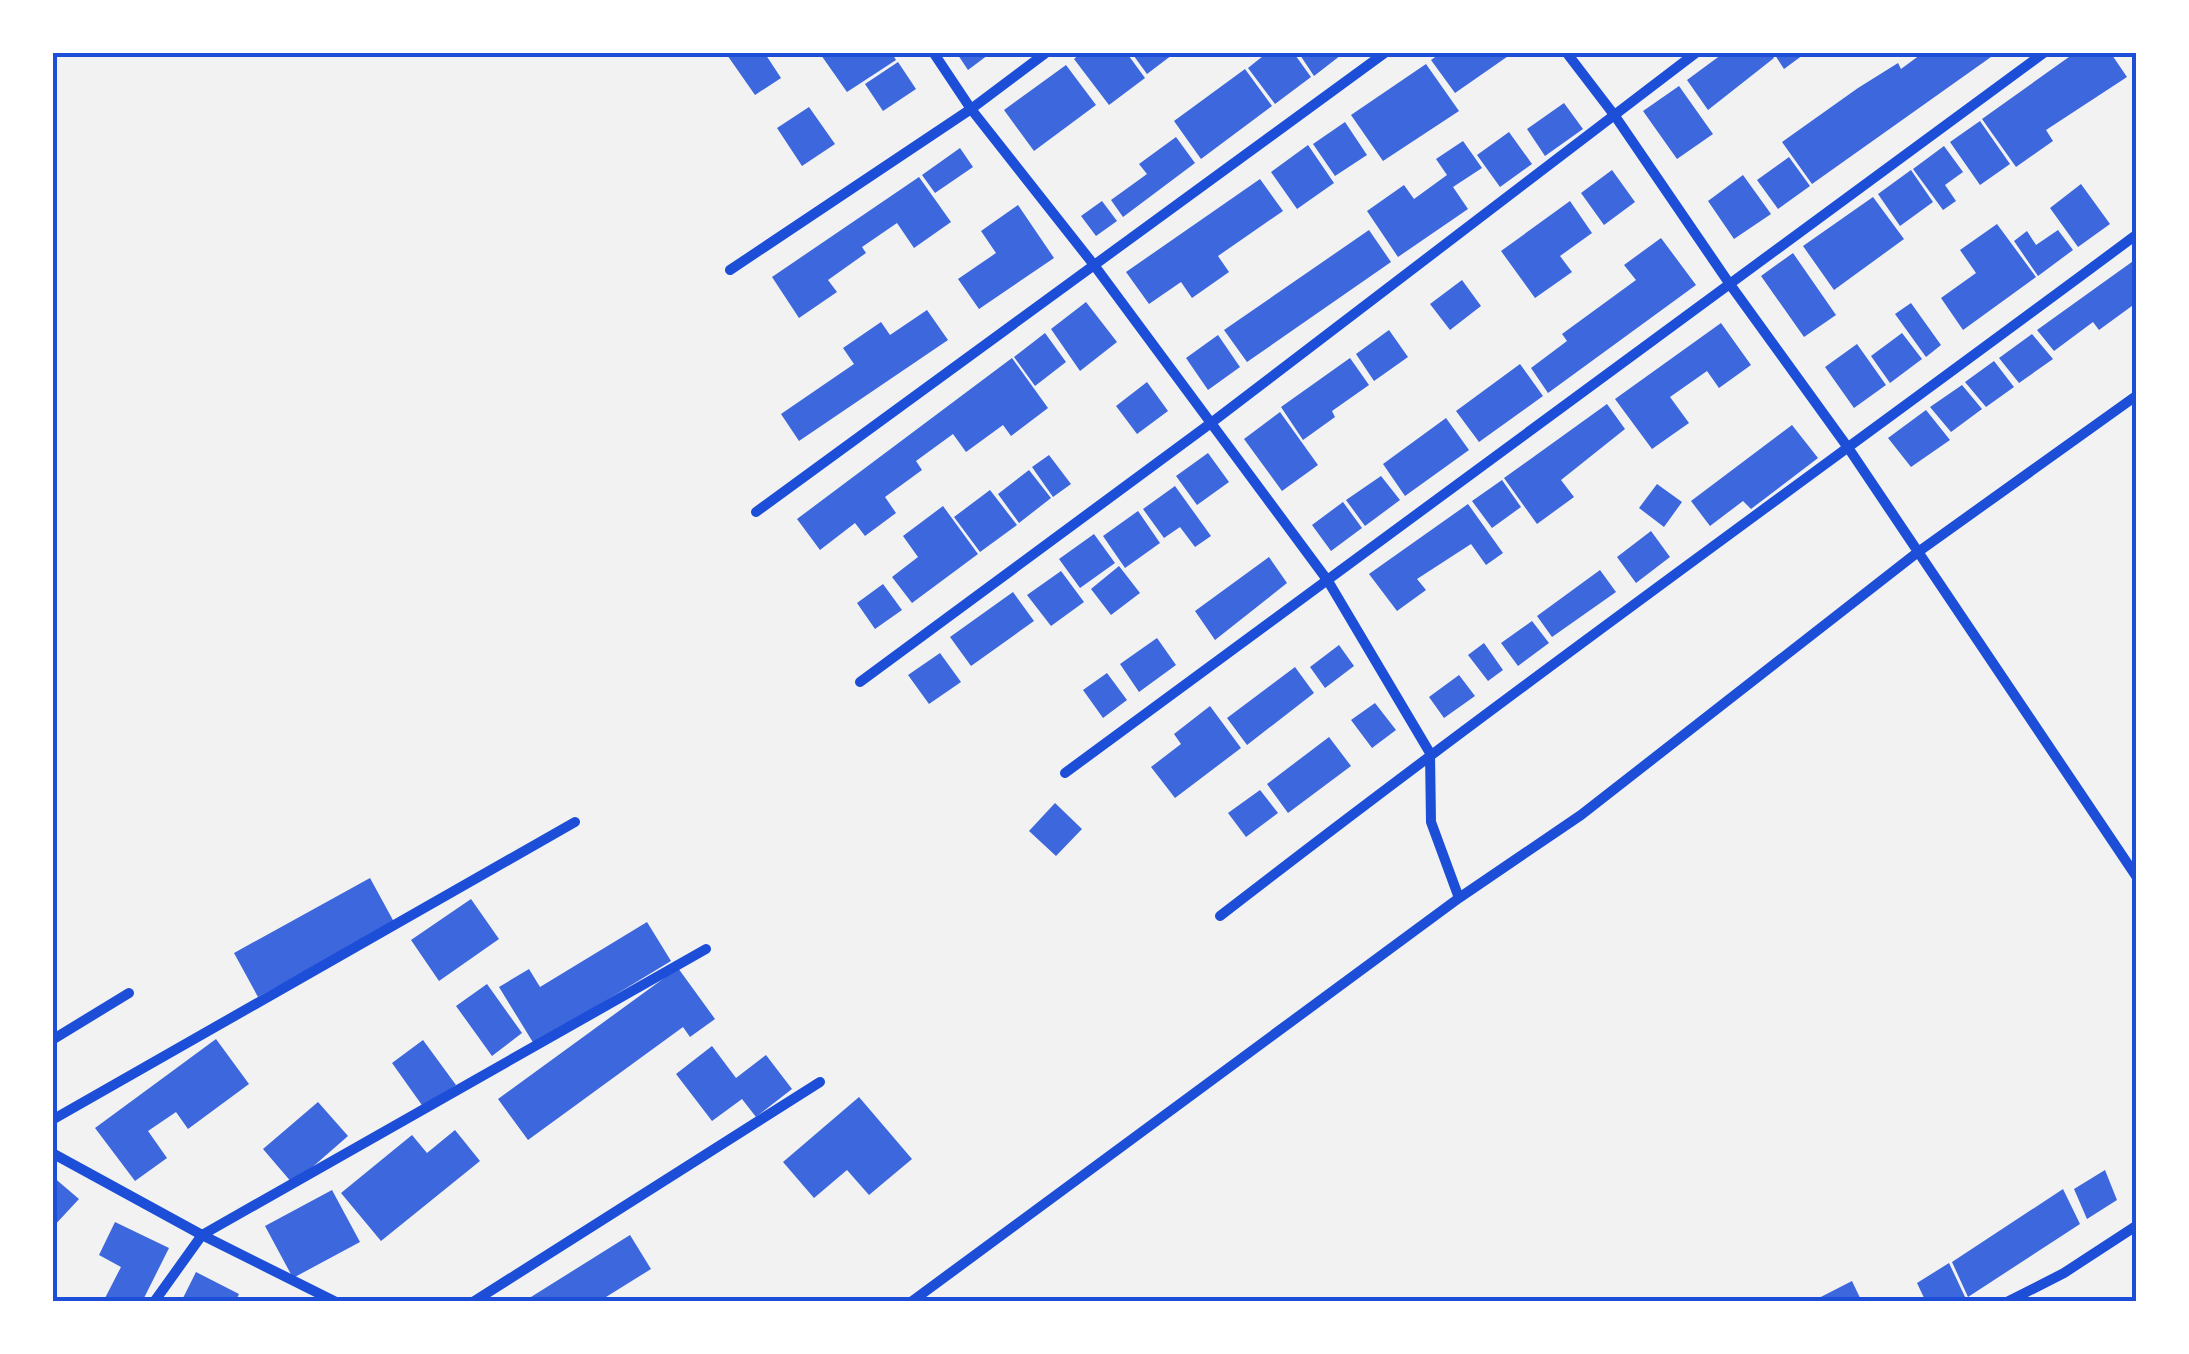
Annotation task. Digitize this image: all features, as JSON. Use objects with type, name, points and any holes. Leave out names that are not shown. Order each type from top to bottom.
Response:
[{"type":"street","points":[[932,52],[970,109],[1094,265],[1328,580],[1430,753],[1431,822],[1459,898]]},
{"type":"street","points":[[730,270],[1048,52]]},
{"type":"street","points":[[756,512],[1386,52]]},
{"type":"street","points":[[1566,52],[1849,449],[2136,876]]},
{"type":"street","points":[[860,682],[1212,423],[1697,52]]},
{"type":"street","points":[[1065,773],[2045,52]]},
{"type":"street","points":[[1220,916],[1430,753],[2136,235]]},
{"type":"street","points":[[911,1302],[1459,898],[1581,814],[1918,552],[2136,396]]},
{"type":"street","points":[[52,1120],[575,822]]},
{"type":"street","points":[[154,1302],[202,1235],[706,948]]},
{"type":"street","points":[[52,1040],[129,993]]},
{"type":"street","points":[[473,1302],[820,1082]]},
{"type":"street","points":[[52,1153],[336,1302]]},
{"type":"street","points":[[2007,1302],[2064,1272],[2136,1226]]},
{"type":"building","points":[[725,52],[764,52],[781,78],[755,95]]},
{"type":"building","points":[[891,52],[896,60],[847,92],[821,55]]},
{"type":"building","points":[[956,52],[992,52],[968,70]]},
{"type":"building","points":[[1082,52],[1126,52],[1145,78],[1109,105],[1074,59]]},
{"type":"building","points":[[1131,52],[1176,52],[1147,74]]},
{"type":"building","points":[[1268,52],[1293,52],[1311,77],[1275,104],[1248,68]]},
{"type":"building","points":[[1298,52],[1345,52],[1314,76]]},
{"type":"building","points":[[1442,52],[1514,52],[1455,93],[1431,60]]},
{"type":"building","points":[[1725,52],[1770,52],[1774,58],[1708,110],[1687,80]]},
{"type":"building","points":[[1773,52],[1807,52],[1784,69]]},
{"type":"building","points":[[1924,52],[1998,52],[1812,184],[1782,142],[1858,88],[1898,63],[1901,69]]},
{"type":"building","points":[[2076,52],[2110,52],[2127,77],[2046,130],[2053,141],[2016,167],[1982,119]]},
{"type":"building","points":[[898,62],[916,89],[883,111],[865,84]]},
{"type":"building","points":[[1426,64],[1459,111],[1383,161],[1351,115]]},
{"type":"building","points":[[1066,65],[1096,105],[1034,151],[1004,110]]},
{"type":"building","points":[[1245,69],[1272,106],[1201,159],[1174,121]]},
{"type":"building","points":[[1679,86],[1713,134],[1677,159],[1643,111]]},
{"type":"building","points":[[1564,103],[1583,129],[1545,156],[1527,129]]},
{"type":"building","points":[[809,107],[835,144],[802,166],[777,128]]},
{"type":"building","points":[[1980,121],[2010,164],[1980,185],[1950,142]]},
{"type":"building","points":[[1345,122],[1367,155],[1335,176],[1313,144]]},
{"type":"building","points":[[1509,132],[1532,164],[1500,187],[1477,155]]},
{"type":"building","points":[[1176,137],[1195,163],[1123,217],[1111,200],[1147,174],[1139,164]]},
{"type":"building","points":[[1463,141],[1482,168],[1453,187],[1468,209],[1398,257],[1367,211],[1404,185],[1414,199],[1447,175],[1436,159]]},
{"type":"building","points":[[1308,145],[1334,183],[1297,209],[1271,172]]},
{"type":"building","points":[[1944,146],[1963,172],[1945,185],[1956,201],[1943,210],[1913,169]]},
{"type":"building","points":[[960,148],[973,167],[935,193],[922,175]]},
{"type":"building","points":[[1789,157],[1810,186],[1778,209],[1757,180]]},
{"type":"building","points":[[1612,170],[1635,202],[1604,225],[1581,193]]},
{"type":"building","points":[[1911,170],[1933,202],[1900,226],[1878,194]]},
{"type":"building","points":[[1743,175],[1771,214],[1734,239],[1708,201]]},
{"type":"building","points":[[919,177],[951,222],[914,248],[897,223],[862,247],[866,253],[828,280],[837,292],[799,318],[772,277]]},
{"type":"building","points":[[1260,179],[1283,211],[1218,256],[1229,272],[1192,298],[1181,282],[1149,304],[1126,272]]},
{"type":"building","points":[[2081,184],[2110,224],[2078,247],[2050,208]]},
{"type":"building","points":[[1873,197],[1904,239],[1834,290],[1803,246]]},
{"type":"building","points":[[1102,201],[1117,221],[1096,236],[1081,216]]},
{"type":"building","points":[[1570,201],[1592,233],[1560,256],[1572,272],[1535,298],[1501,251]]},
{"type":"building","points":[[1018,205],[1054,258],[979,309],[958,279],[996,253],[981,231]]},
{"type":"building","points":[[1997,224],[2036,277],[1963,330],[1941,298],[1976,273],[1960,250]]},
{"type":"building","points":[[1369,230],[1391,262],[1247,362],[1224,330]]},
{"type":"building","points":[[2058,230],[2073,250],[2038,276],[2014,241],[2027,231],[2036,245]]},
{"type":"building","points":[[1661,238],[1696,285],[1548,393],[1531,368],[1567,341],[1562,334],[1636,280],[1624,265]]},
{"type":"building","points":[[1793,253],[1836,315],[1804,337],[1761,276]]},
{"type":"building","points":[[2136,259],[2136,303],[2099,330],[2093,322],[2054,351],[2037,330]]},
{"type":"building","points":[[1462,280],[1481,306],[1450,330],[1430,304]]},
{"type":"building","points":[[1086,302],[1117,342],[1080,371],[1051,329]]},
{"type":"building","points":[[1911,303],[1941,345],[1926,357],[1895,314]]},
{"type":"building","points":[[927,310],[948,340],[799,441],[781,414],[854,364],[843,348],[881,322],[890,335]]},
{"type":"building","points":[[1721,323],[1751,365],[1719,388],[1707,371],[1670,397],[1689,423],[1652,449],[1615,399]]},
{"type":"building","points":[[1389,330],[1408,357],[1374,381],[1356,354]]},
{"type":"building","points":[[1045,333],[1066,362],[1035,386],[1014,357]]},
{"type":"building","points":[[1902,333],[1922,359],[1890,383],[1871,356]]},
{"type":"building","points":[[2032,334],[2053,359],[2019,383],[1999,358]]},
{"type":"building","points":[[1218,335],[1240,367],[1208,390],[1186,358]]},
{"type":"building","points":[[1857,344],[1886,385],[1854,408],[1825,367]]},
{"type":"building","points":[[1012,358],[1048,408],[1011,436],[1003,425],[966,452],[953,434],[916,461],[922,470],[885,497],[896,513],[865,536],[855,523],[820,550],[797,519]]},
{"type":"building","points":[[1350,358],[1369,385],[1332,411],[1335,417],[1303,440],[1281,407]]},
{"type":"building","points":[[1994,361],[2014,387],[1986,407],[1965,382]]},
{"type":"building","points":[[1520,364],[1543,396],[1479,442],[1456,411]]},
{"type":"building","points":[[1147,382],[1168,411],[1137,434],[1116,406]]},
{"type":"building","points":[[1962,385],[1982,409],[1951,432],[1930,407]]},
{"type":"building","points":[[1607,404],[1625,429],[1561,480],[1574,497],[1537,524],[1504,478]]},
{"type":"building","points":[[1926,410],[1950,440],[1911,467],[1888,438]]},
{"type":"building","points":[[1280,412],[1318,465],[1282,491],[1244,439]]},
{"type":"building","points":[[1446,418],[1469,450],[1405,496],[1383,464]]},
{"type":"building","points":[[1792,425],[1818,458],[1751,509],[1743,501],[1710,526],[1691,501]]},
{"type":"building","points":[[1208,453],[1229,482],[1197,505],[1176,476]]},
{"type":"building","points":[[1049,455],[1071,484],[1053,497],[1032,467]]},
{"type":"building","points":[[1029,470],[1051,498],[1019,523],[998,494]]},
{"type":"building","points":[[1381,476],[1400,500],[1365,526],[1346,500]]},
{"type":"building","points":[[1502,480],[1521,507],[1492,528],[1472,501]]},
{"type":"building","points":[[1657,484],[1682,502],[1664,527],[1639,508]]},
{"type":"building","points":[[1175,486],[1211,536],[1195,547],[1180,527],[1164,538],[1143,509]]},
{"type":"building","points":[[990,490],[1017,525],[980,552],[954,517]]},
{"type":"building","points":[[1343,502],[1362,528],[1331,551],[1312,525]]},
{"type":"building","points":[[1468,504],[1503,553],[1486,565],[1471,544],[1417,579],[1426,590],[1397,611],[1369,574]]},
{"type":"building","points":[[943,506],[978,554],[912,603],[892,577],[918,557],[903,536]]},
{"type":"building","points":[[1138,511],[1160,543],[1125,568],[1103,536]]},
{"type":"building","points":[[1651,531],[1670,557],[1636,583],[1617,557]]},
{"type":"building","points":[[1094,534],[1115,563],[1080,588],[1059,559]]},
{"type":"building","points":[[1269,557],[1287,583],[1215,640],[1195,611]]},
{"type":"building","points":[[1119,566],[1140,593],[1111,615],[1091,589]]},
{"type":"building","points":[[1600,570],[1616,592],[1552,637],[1537,616]]},
{"type":"building","points":[[1061,571],[1084,602],[1051,626],[1027,595]]},
{"type":"building","points":[[883,584],[902,610],[875,629],[857,603]]},
{"type":"building","points":[[1013,592],[1034,621],[971,666],[950,637]]},
{"type":"building","points":[[1532,621],[1549,643],[1518,666],[1501,643]]},
{"type":"building","points":[[1157,638],[1176,665],[1139,692],[1120,664]]},
{"type":"building","points":[[1484,643],[1503,670],[1488,681],[1468,655]]},
{"type":"building","points":[[1339,645],[1354,666],[1325,688],[1310,667]]},
{"type":"building","points":[[940,653],[961,682],[929,704],[908,675]]},
{"type":"building","points":[[1295,667],[1314,693],[1247,745],[1227,718]]},
{"type":"building","points":[[1107,673],[1127,700],[1103,718],[1083,690]]},
{"type":"building","points":[[1459,675],[1475,696],[1444,718],[1429,697]]},
{"type":"building","points":[[1375,703],[1396,730],[1372,748],[1351,720]]},
{"type":"building","points":[[1210,706],[1241,748],[1175,798],[1151,767],[1181,744],[1174,734]]},
{"type":"building","points":[[1329,737],[1351,766],[1288,813],[1267,784]]},
{"type":"building","points":[[1260,790],[1278,813],[1246,837],[1228,813]]},
{"type":"building","points":[[1055,803],[1082,829],[1056,856],[1029,831]]},
{"type":"building","points":[[370,878],[394,922],[258,997],[234,953]]},
{"type":"building","points":[[471,899],[499,939],[439,981],[411,940]]},
{"type":"building","points":[[647,922],[671,961],[534,1044],[499,987],[529,969],[540,987]]},
{"type":"building","points":[[678,968],[715,1019],[690,1037],[683,1027],[528,1140],[498,1099]]},
{"type":"building","points":[[487,984],[522,1033],[492,1056],[456,1006]]},
{"type":"building","points":[[216,1039],[249,1084],[188,1129],[176,1112],[148,1131],[167,1158],[135,1181],[95,1128]]},
{"type":"building","points":[[423,1040],[456,1085],[424,1108],[392,1063]]},
{"type":"building","points":[[712,1046],[736,1078],[766,1055],[792,1089],[756,1117],[742,1099],[712,1121],[676,1074]]},
{"type":"building","points":[[859,1097],[912,1159],[869,1195],[847,1170],[814,1198],[783,1162]]},
{"type":"building","points":[[318,1102],[348,1136],[293,1184],[263,1149]]},
{"type":"building","points":[[455,1130],[480,1161],[381,1241],[341,1193],[412,1135],[427,1153]]},
{"type":"building","points":[[2105,1170],[2117,1200],[2087,1219],[2074,1189]]},
{"type":"building","points":[[52,1176],[79,1199],[52,1228]]},
{"type":"building","points":[[2063,1189],[2080,1224],[1968,1297],[1952,1262]]},
{"type":"building","points":[[332,1190],[360,1242],[293,1278],[265,1226]]},
{"type":"building","points":[[115,1222],[169,1248],[142,1302],[103,1302],[121,1267],[99,1255]]},
{"type":"building","points":[[630,1235],[651,1269],[598,1302],[523,1302]]},
{"type":"building","points":[[1949,1263],[1966,1299],[1926,1302],[1917,1283]]},
{"type":"building","points":[[196,1272],[239,1294],[235,1302],[181,1302]]},
{"type":"building","points":[[1852,1281],[1862,1302],[1811,1302]]}]
